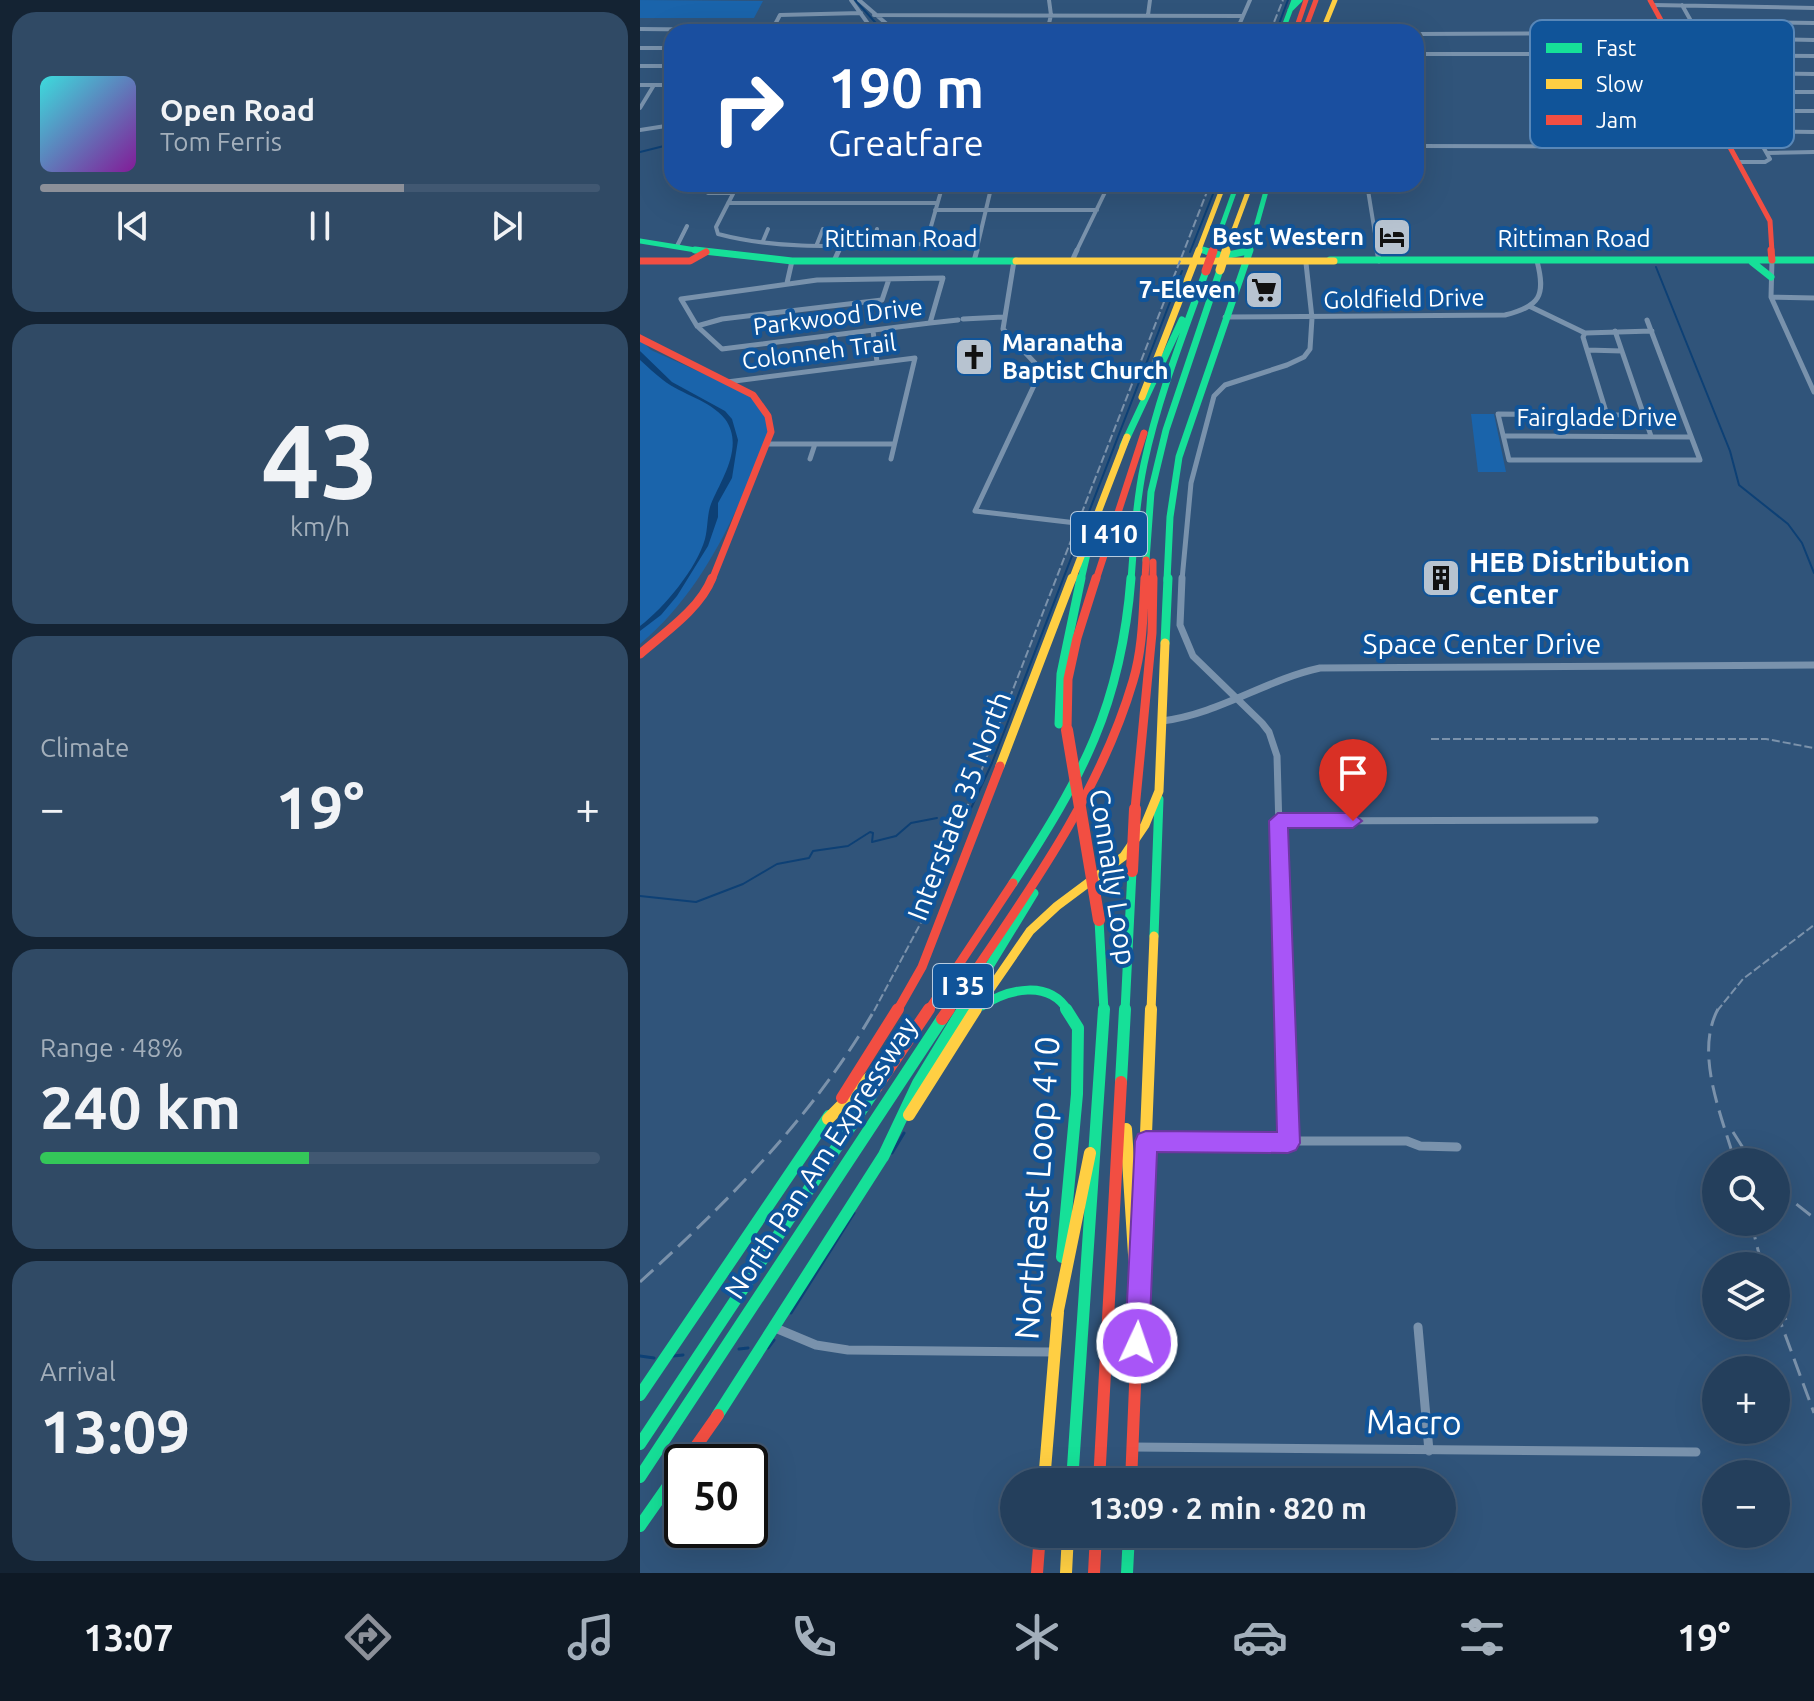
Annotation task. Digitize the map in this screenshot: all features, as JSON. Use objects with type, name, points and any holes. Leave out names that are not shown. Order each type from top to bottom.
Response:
[{"type":"main road","points":[[1285,24],[1292,5],[1303,0]]},
{"type":"main road","points":[[1297,24],[1303,0]]},
{"type":"main road","points":[[1308,24],[1318,0]]},
{"type":"main road","points":[[1314,24],[1318,0]]},
{"type":"main road","points":[[1325,24],[1335,0]]},
{"type":"main road","points":[[1730,148],[1770,221],[1772,260]]},
{"type":"main road","name":"Interstate 35 North","points":[[640,1395],[875,1050],[922,967],[1089,526],[1221,192]]},
{"type":"main road","name":"North Pan Am Expressway","points":[[1193,259],[1229,203],[1232,192]]},
{"type":"main road","name":"North Pan Am Expressway","points":[[1193,259],[1241,211],[1250,192]]},
{"type":"main road","points":[[1131,1468],[1173,493],[1185,435],[1266,192]]},
{"type":"main road","name":"Rittiman Road","points":[[640,241],[792,261],[1193,259]]},
{"type":"main road","points":[[1773,241],[1779,254],[1794,260]]},
{"type":"main road","points":[[640,261],[690,261],[706,252]]},
{"type":"main road","points":[[1278,261],[1256,254],[1244,262],[1227,268],[1199,268],[1193,259],[1209,255],[1238,255],[1244,262],[1258,266],[1278,261]]},
{"type":"main road","name":"North Pan Am Expressway","points":[[1193,259],[1213,270]]},
{"type":"main road","points":[[1749,260],[1762,266],[1771,277]]},
{"type":"main road","name":"Rittiman Road","points":[[1278,261],[1814,260]]},
{"type":"main road","name":"Rittiman Road","points":[[1278,261],[1334,261]]},
{"type":"main road","points":[[1123,446],[1197,284],[1213,270]]},
{"type":"main road","name":"North Pan Am Expressway","points":[[640,1444],[1065,804],[1100,733],[1113,697],[1123,651],[1143,467],[1153,423],[1180,345],[1213,270]]},
{"type":"main road","name":"North Pan Am Expressway","points":[[640,1477],[1066,830],[1111,748],[1131,691],[1138,654],[1151,492],[1161,447],[1213,270]]},
{"type":"main road","points":[[640,338],[675,359],[753,395],[765,409],[771,432],[709,587],[687,612],[640,654]]},
{"type":"main road","name":"Connally Loop","points":[[1073,1468],[1105,995],[1099,920],[1063,730],[1068,679],[1080,627],[1129,473],[1180,345]]},
{"type":"main road","name":"Connally Loop","points":[[1100,1468],[1135,809],[1152,633],[1154,527],[1161,447]]},
{"type":"main road","points":[[1063,730],[1058,682],[1062,647],[1089,526]]},
{"type":"main road","points":[[883,1157],[889,1138],[918,1083],[1092,795],[1111,748]]},
{"type":"main road","points":[[698,1444],[973,1013],[1030,931],[1057,906],[1124,856],[1145,825],[1159,791]]},
{"type":"main road","name":"Northeast Loop 410","points":[[973,1013],[1002,993],[1036,989],[1062,1001],[1078,1028],[1077,1094],[1045,1468]]},
{"type":"main road","points":[[828,1119],[911,1037]]},
{"type":"main road","points":[[1124,1042],[1127,1154],[1138,1317]]},
{"type":"main road","points":[[1057,1315],[1100,1099]]},
{"type":"main road","points":[[640,1526],[664,1493]]},
{"type":"main road","points":[[640,1534],[664,1496]]},
{"type":"main road","points":[[1037,1573],[1039,1548]]},
{"type":"main road","points":[[1066,1573],[1067,1548]]},
{"type":"main road","points":[[1094,1573],[1095,1548]]},
{"type":"main road","points":[[1127,1573],[1128,1548]]},
{"type":"street","points":[[851,0],[868,24]]},
{"type":"street","points":[[859,0],[886,24]]},
{"type":"street","points":[[1049,0],[1049,24]]},
{"type":"street","points":[[1148,15],[1150,0]]},
{"type":"street","points":[[1240,24],[1250,0]]},
{"type":"street","points":[[1651,3],[1814,8]]},
{"type":"street","points":[[1682,5],[1690,20]]},
{"type":"street","points":[[775,24],[780,15],[861,13]]},
{"type":"street","points":[[874,15],[1243,16]]},
{"type":"street","points":[[1794,23],[1814,23]]},
{"type":"street","points":[[640,29],[664,30]]},
{"type":"street","points":[[1424,34],[1530,34]]},
{"type":"street","points":[[1794,40],[1814,40]]},
{"type":"street","points":[[640,48],[664,48]]},
{"type":"street","points":[[1424,54],[1530,54]]},
{"type":"street","points":[[1794,56],[1814,56]]},
{"type":"street","points":[[640,66],[664,66]]},
{"type":"street","points":[[1794,74],[1814,74]]},
{"type":"street","points":[[640,85],[664,85]]},
{"type":"street","points":[[640,108],[654,85]]},
{"type":"street","points":[[640,130],[664,126]]},
{"type":"street","points":[[1794,132],[1814,132]]},
{"type":"street","points":[[1424,146],[1530,146]]},
{"type":"street","points":[[1738,162],[1769,162],[1764,148]]},
{"type":"street","points":[[1767,153],[1814,152]]},
{"type":"street","points":[[708,193],[733,193],[716,227],[718,234],[763,241],[817,244],[926,244],[940,192]]},
{"type":"street","points":[[974,261],[990,192]]},
{"type":"street","points":[[1072,261],[1105,192]]},
{"type":"street","points":[[1368,192],[1379,261]]},
{"type":"street","points":[[1039,210],[1041,202]]},
{"type":"street","points":[[728,203],[937,203]]},
{"type":"street","points":[[935,210],[1097,210]]},
{"type":"street","points":[[677,246],[687,226]]},
{"type":"street","points":[[763,241],[768,229]]},
{"type":"street","points":[[817,244],[823,229]]},
{"type":"street","points":[[873,244],[877,229]]},
{"type":"street","points":[[838,261],[847,246],[844,244]]},
{"type":"street","points":[[1772,260],[1771,297],[1814,392]]},
{"type":"street","points":[[787,283],[792,261]]},
{"type":"street","points":[[1014,261],[1003,317],[1004,332],[1031,357],[1038,377],[975,511],[1089,526]]},
{"type":"street","points":[[1537,261],[1543,292],[1529,306],[1585,333],[1652,331]]},
{"type":"street","points":[[1288,1143],[1274,747],[1262,723],[1193,656],[1180,625],[1191,483],[1214,396],[1225,385],[1243,376],[1287,365],[1304,357],[1313,341],[1306,263]]},
{"type":"street","points":[[732,278],[732,289]]},
{"type":"street","points":[[889,279],[882,300],[722,319],[697,326],[681,299],[787,283],[889,279],[943,278],[930,323]]},
{"type":"street","points":[[1771,297],[1814,298]]},
{"type":"street","name":"Goldfield Drive","points":[[1225,317],[1491,317],[1529,306]]},
{"type":"street","name":"Parkwood Drive","points":[[697,326],[722,349],[1003,317]]},
{"type":"street","points":[[1644,415],[1498,414],[1509,460],[1700,460],[1647,320]]},
{"type":"street","points":[[873,331],[877,362]]},
{"type":"street","points":[[1615,331],[1651,436]]},
{"type":"street","points":[[1585,333],[1583,337],[1607,415]]},
{"type":"street","points":[[1587,350],[1622,351]]},
{"type":"street","name":"Colonneh Trail","points":[[727,382],[915,358],[894,444]]},
{"type":"street","name":"Fairglade Drive","points":[[1504,436],[1691,437]]},
{"type":"street","points":[[768,444],[894,444],[891,459]]},
{"type":"street","points":[[810,459],[815,444]]},
{"type":"street","name":"Space Center Drive","points":[[1162,721],[1198,716],[1276,678],[1338,666],[1813,665]]},
{"type":"street","points":[[1278,821],[1595,820]]},
{"type":"street","points":[[1146,1141],[1407,1141],[1420,1146],[1457,1147]]},
{"type":"street","points":[[773,1327],[816,1345],[848,1350],[1054,1352]]},
{"type":"street","points":[[1418,1327],[1429,1451]]},
{"type":"street","name":"Macro","points":[[1132,1447],[1696,1452]]},
{"type":"shaded area","points":[[640,0],[763,1],[754,18],[640,18]]},
{"type":"shaded area","points":[[640,339],[651,350],[755,397],[771,426],[734,515],[703,572],[664,622],[640,644]]},
{"type":"shaded area","points":[[640,351],[672,382],[725,411],[732,419],[738,440],[732,478],[718,503],[718,517],[708,546],[677,596],[661,615],[640,631],[640,626],[678,587],[701,550],[710,508],[729,463],[733,440],[731,429],[719,412],[660,378],[640,360]]},
{"type":"shaded area","points":[[1471,414],[1494,414],[1506,472],[1478,472]]},
{"type":"waterway","points":[[855,0],[877,24]]},
{"type":"waterway","points":[[1279,24],[1288,0]]},
{"type":"waterway","points":[[640,152],[664,146]]},
{"type":"waterway","points":[[1190,252],[1214,192]]},
{"type":"waterway","points":[[1656,267],[1730,451],[1739,485],[1788,524],[1802,543],[1814,573]]},
{"type":"waterway","points":[[967,817],[992,763],[1182,271]]},
{"type":"waterway","points":[[640,896],[696,902],[743,884],[777,864],[809,858],[813,851],[848,846],[870,832],[873,833],[872,842],[896,836],[911,823],[937,818]]},
{"type":"waterway","points":[[892,1153],[904,1133]]},
{"type":"waterway","points":[[791,1313],[854,1213]]},
{"type":"waterway","points":[[768,1348],[774,1340]]},
{"type":"waterway","points":[[739,1349],[748,1348]]},
{"type":"waterway","points":[[673,1356],[683,1355]]},
{"type":"waterway","points":[[640,1356],[654,1358]]},
{"type":"railway","points":[[1273,24],[1283,0]]},
{"type":"railway","points":[[874,1011],[925,915],[1207,192]]},
{"type":"railway","points":[[1431,739],[1766,739],[1814,748]]},
{"type":"railway","points":[[1717,1010],[1743,979],[1814,925]]},
{"type":"railway","points":[[640,1282],[738,1188],[798,1120],[851,1048],[875,1009]]},
{"type":"railway","points":[[1717,1010],[1711,1027],[1709,1065],[1731,1148]]},
{"type":"railway","points":[[1733,1132],[1743,1148]]},
{"type":"railway","points":[[1790,1199],[1814,1218]]},
{"type":"railway","points":[[1754,1236],[1758,1252]]},
{"type":"railway","points":[[1787,1340],[1814,1413]]},
{"type":"traffic: fast","points":[[1285,24],[1294,0]]},
{"type":"traffic: fast","points":[[1290,10],[1300,0]]},
{"type":"traffic: fast","points":[[1213,251],[1234,192]]},
{"type":"traffic: fast","points":[[1165,643],[1170,517],[1179,457],[1251,246],[1266,192]]},
{"type":"traffic: fast","points":[[640,241],[734,256],[792,261],[1016,261]]},
{"type":"traffic: fast","points":[[1200,248],[1223,256],[1248,251]]},
{"type":"traffic: fast","points":[[1330,260],[1814,260]]},
{"type":"traffic: fast","points":[[1752,262],[1771,277]]},
{"type":"traffic: fast","points":[[1146,560],[1151,492],[1166,430],[1220,270]]},
{"type":"traffic: fast","points":[[1013,883],[1078,777],[1114,691],[1125,637],[1136,516],[1148,443],[1206,271]]},
{"type":"traffic: fast","points":[[1123,446],[1182,320]]},
{"type":"traffic: fast","points":[[1059,724],[1065,650],[1093,528]]},
{"type":"traffic: fast","points":[[1154,936],[1159,799]]},
{"type":"traffic: fast","points":[[1121,1082],[1132,871]]},
{"type":"traffic: fast","points":[[883,1157],[918,1083],[1034,893]]},
{"type":"traffic: fast","points":[[1073,1468],[1105,995],[1099,920]]},
{"type":"traffic: fast","points":[[982,1006],[1002,993],[1036,989],[1062,1001],[1078,1028],[1077,1094],[1062,1257]]},
{"type":"traffic: fast","points":[[640,1477],[942,1019]]},
{"type":"traffic: fast","points":[[640,1444],[876,1088]]},
{"type":"traffic: fast","points":[[640,1395],[829,1116]]},
{"type":"traffic: fast","points":[[717,1416],[884,1155]]},
{"type":"traffic: fast","points":[[640,1526],[664,1492]]},
{"type":"traffic: fast","points":[[1127,1573],[1128,1548]]},
{"type":"traffic: slow","points":[[1325,24],[1335,0]]},
{"type":"traffic: slow","points":[[1142,397],[1221,192]]},
{"type":"traffic: slow","points":[[1226,251],[1248,192]]},
{"type":"traffic: slow","points":[[1220,270],[1226,251]]},
{"type":"traffic: slow","points":[[1016,261],[1334,261]]},
{"type":"traffic: slow","points":[[1000,766],[1127,437]]},
{"type":"traffic: slow","points":[[909,1115],[961,1031],[1030,931],[1057,906],[1124,856],[1145,825],[1159,791],[1165,643]]},
{"type":"traffic: slow","points":[[1141,1259],[1154,936]]},
{"type":"traffic: slow","points":[[828,1119],[897,1050]]},
{"type":"traffic: slow","points":[[1126,1129],[1138,1317]]},
{"type":"traffic: slow","points":[[1057,1315],[1090,1153]]},
{"type":"traffic: slow","points":[[1045,1468],[1058,1312]]},
{"type":"traffic: slow","points":[[1066,1573],[1067,1548]]},
{"type":"traffic: jam","points":[[1298,24],[1306,0]]},
{"type":"traffic: jam","points":[[1307,24],[1316,0]]},
{"type":"traffic: jam","points":[[1650,0],[1661,20]]},
{"type":"traffic: jam","points":[[1730,148],[1770,221],[1772,260]]},
{"type":"traffic: jam","points":[[1206,271],[1213,251]]},
{"type":"traffic: jam","points":[[640,261],[690,261],[706,252]]},
{"type":"traffic: jam","points":[[640,338],[753,395],[768,416],[771,432],[709,587],[687,612],[640,654]]},
{"type":"traffic: jam","points":[[1067,730],[1068,679],[1077,638],[1144,433]]},
{"type":"traffic: jam","points":[[942,1019],[1076,813],[1118,726],[1137,666],[1146,560]]},
{"type":"traffic: jam","points":[[1135,809],[1152,633],[1153,562]]},
{"type":"traffic: jam","points":[[1067,730],[1099,920]]},
{"type":"traffic: jam","points":[[842,1098],[875,1050],[922,967],[1000,766]]},
{"type":"traffic: jam","points":[[1132,871],[1135,809]]},
{"type":"traffic: jam","points":[[876,1088],[1013,883]]},
{"type":"traffic: jam","points":[[1100,1468],[1121,1082]]},
{"type":"traffic: jam","points":[[1132,1468],[1138,1314]]},
{"type":"traffic: jam","points":[[698,1444],[718,1415]]},
{"type":"traffic: jam","points":[[1037,1573],[1039,1548]]},
{"type":"traffic: jam","points":[[1094,1573],[1095,1548]]},
{"type":"place","name":"Best Western","points":[[1392,237]]},
{"type":"place","name":"7-Eleven","points":[[1264,290]]},
{"type":"place","name":"Maranatha Baptist Church","points":[[974,357]]},
{"type":"place","name":"HEB Distribution Center","points":[[1441,578]]},
{"type":"route","points":[[1137,1343],[1146,1141],[1288,1143],[1278,821],[1353,821]]}]
